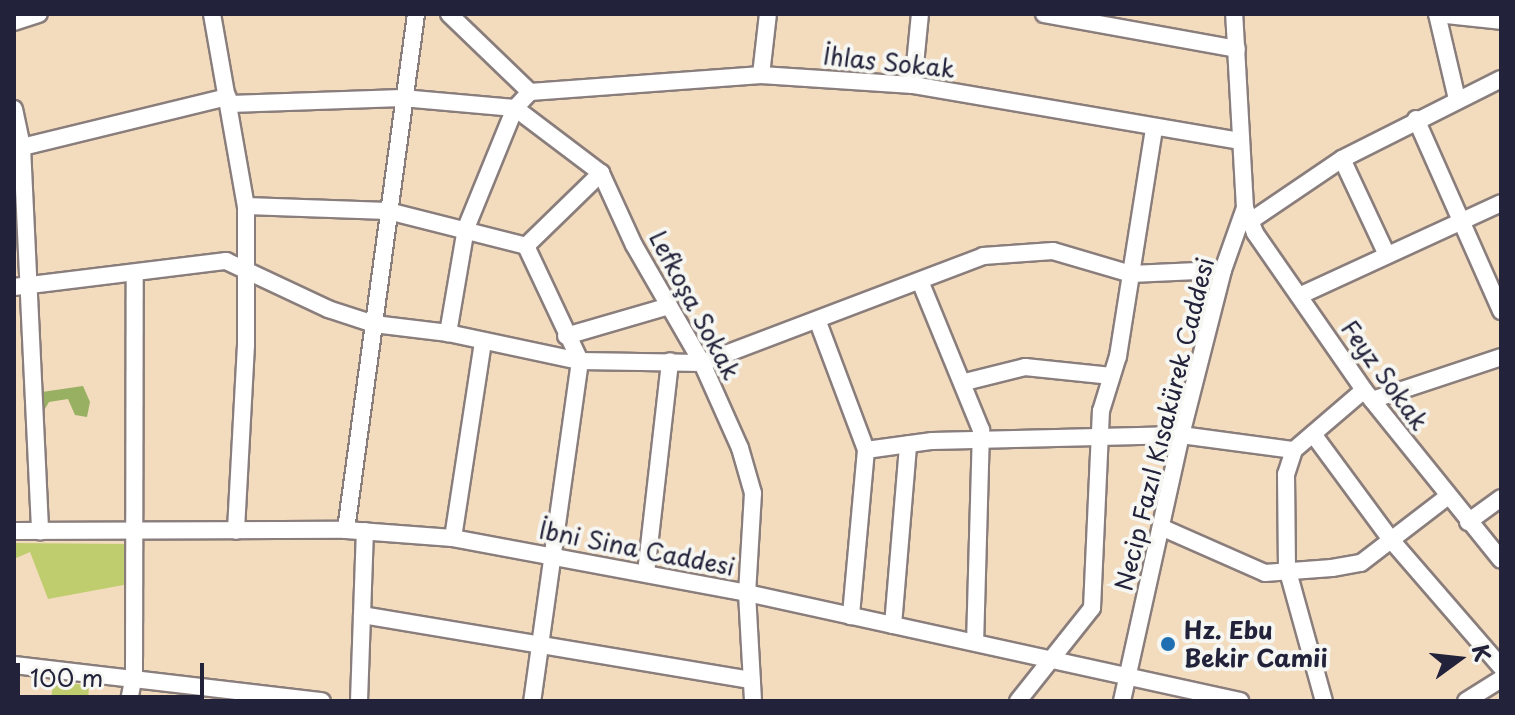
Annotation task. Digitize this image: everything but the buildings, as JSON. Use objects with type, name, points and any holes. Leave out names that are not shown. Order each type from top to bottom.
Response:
[{"type":"street","points":[[14,22],[39,14]]},
{"type":"street","points":[[212,14],[246,206],[248,267],[236,531]]},
{"type":"street","points":[[346,530],[402,98],[416,14]]},
{"type":"street","points":[[448,333],[466,228],[515,108],[530,92],[449,14]]},
{"type":"street","points":[[761,75],[768,14]]},
{"type":"street","points":[[913,85],[920,14]]},
{"type":"street","points":[[1044,14],[1237,49]]},
{"type":"street","name":"Necip Fazıl Kısakürek Caddesi","points":[[1122,701],[1163,528],[1181,435],[1223,270],[1247,215],[1234,14]]},
{"type":"street","points":[[1457,99],[1437,14],[1501,21]]},
{"type":"street","name":"İhlas Sokak","points":[[530,92],[761,75],[913,85],[1240,141]]},
{"type":"street","points":[[1247,215],[1416,119],[1501,79]]},
{"type":"street","points":[[18,148],[229,100],[402,98],[515,108]]},
{"type":"street","name":"Lefkoşa Sokak","points":[[515,108],[601,173],[702,363],[740,448],[753,493],[747,593],[753,701]]},
{"type":"street","points":[[14,109],[18,148],[21,286],[40,532]]},
{"type":"street","points":[[1416,119],[1501,311]]},
{"type":"street","points":[[1018,701],[1047,658],[1081,627],[1092,608],[1101,411],[1112,376],[1154,128]]},
{"type":"street","points":[[1342,159],[1386,253]]},
{"type":"street","points":[[526,246],[601,173]]},
{"type":"street","points":[[1299,296],[1386,253],[1501,203]]},
{"type":"street","points":[[246,206],[388,211],[466,228],[526,246],[580,361],[555,557],[532,701]]},
{"type":"street","name":"Feyz Sokak","points":[[1247,215],[1368,395],[1447,497],[1501,560]]},
{"type":"street","points":[[21,286],[226,261],[248,267],[328,309],[374,324],[448,333],[580,361],[702,363],[818,322],[983,256],[1053,251],[1131,274],[1223,270]]},
{"type":"street","points":[[129,701],[134,676],[135,273]]},
{"type":"street","points":[[920,281],[965,382],[982,443],[975,642]]},
{"type":"street","points":[[566,336],[669,306]]},
{"type":"street","points":[[818,322],[866,450],[851,616]]},
{"type":"street","points":[[453,538],[483,341]]},
{"type":"street","points":[[1324,701],[1287,568],[1286,474],[1294,450],[1368,395],[1501,357]]},
{"type":"street","points":[[646,573],[670,361]]},
{"type":"street","points":[[965,382],[1025,367],[1112,376]]},
{"type":"street","points":[[1313,434],[1392,541],[1501,667]]},
{"type":"street","points":[[866,450],[908,445],[1181,435],[1294,450]]},
{"type":"street","points":[[893,625],[908,445]]},
{"type":"street","points":[[1163,528],[1265,573],[1287,568],[1361,563],[1447,497]]},
{"type":"street","points":[[1468,522],[1501,498]]},
{"type":"street","name":"İbni Sina Caddesi","points":[[14,531],[346,530],[453,538],[747,593],[1047,658],[1198,697],[1240,701]]},
{"type":"street","points":[[359,701],[365,531]]},
{"type":"street","points":[[362,615],[541,642],[752,680]]},
{"type":"street","points":[[14,665],[134,676],[322,701]]},
{"type":"street","points":[[1466,701],[1501,679]]},
{"type":"green space","points":[[83,386],[90,402],[87,417],[75,415],[68,399],[49,402],[43,412],[38,410],[42,392]]},
{"type":"green space","points":[[14,543],[129,544],[129,584],[48,599],[30,552],[14,559]]},
{"type":"green space","points":[[53,682],[89,685],[88,701],[51,701]]},
{"type":"place","name":"Hz. Ebu Bekir Camii","points":[[1168,644]]}]
